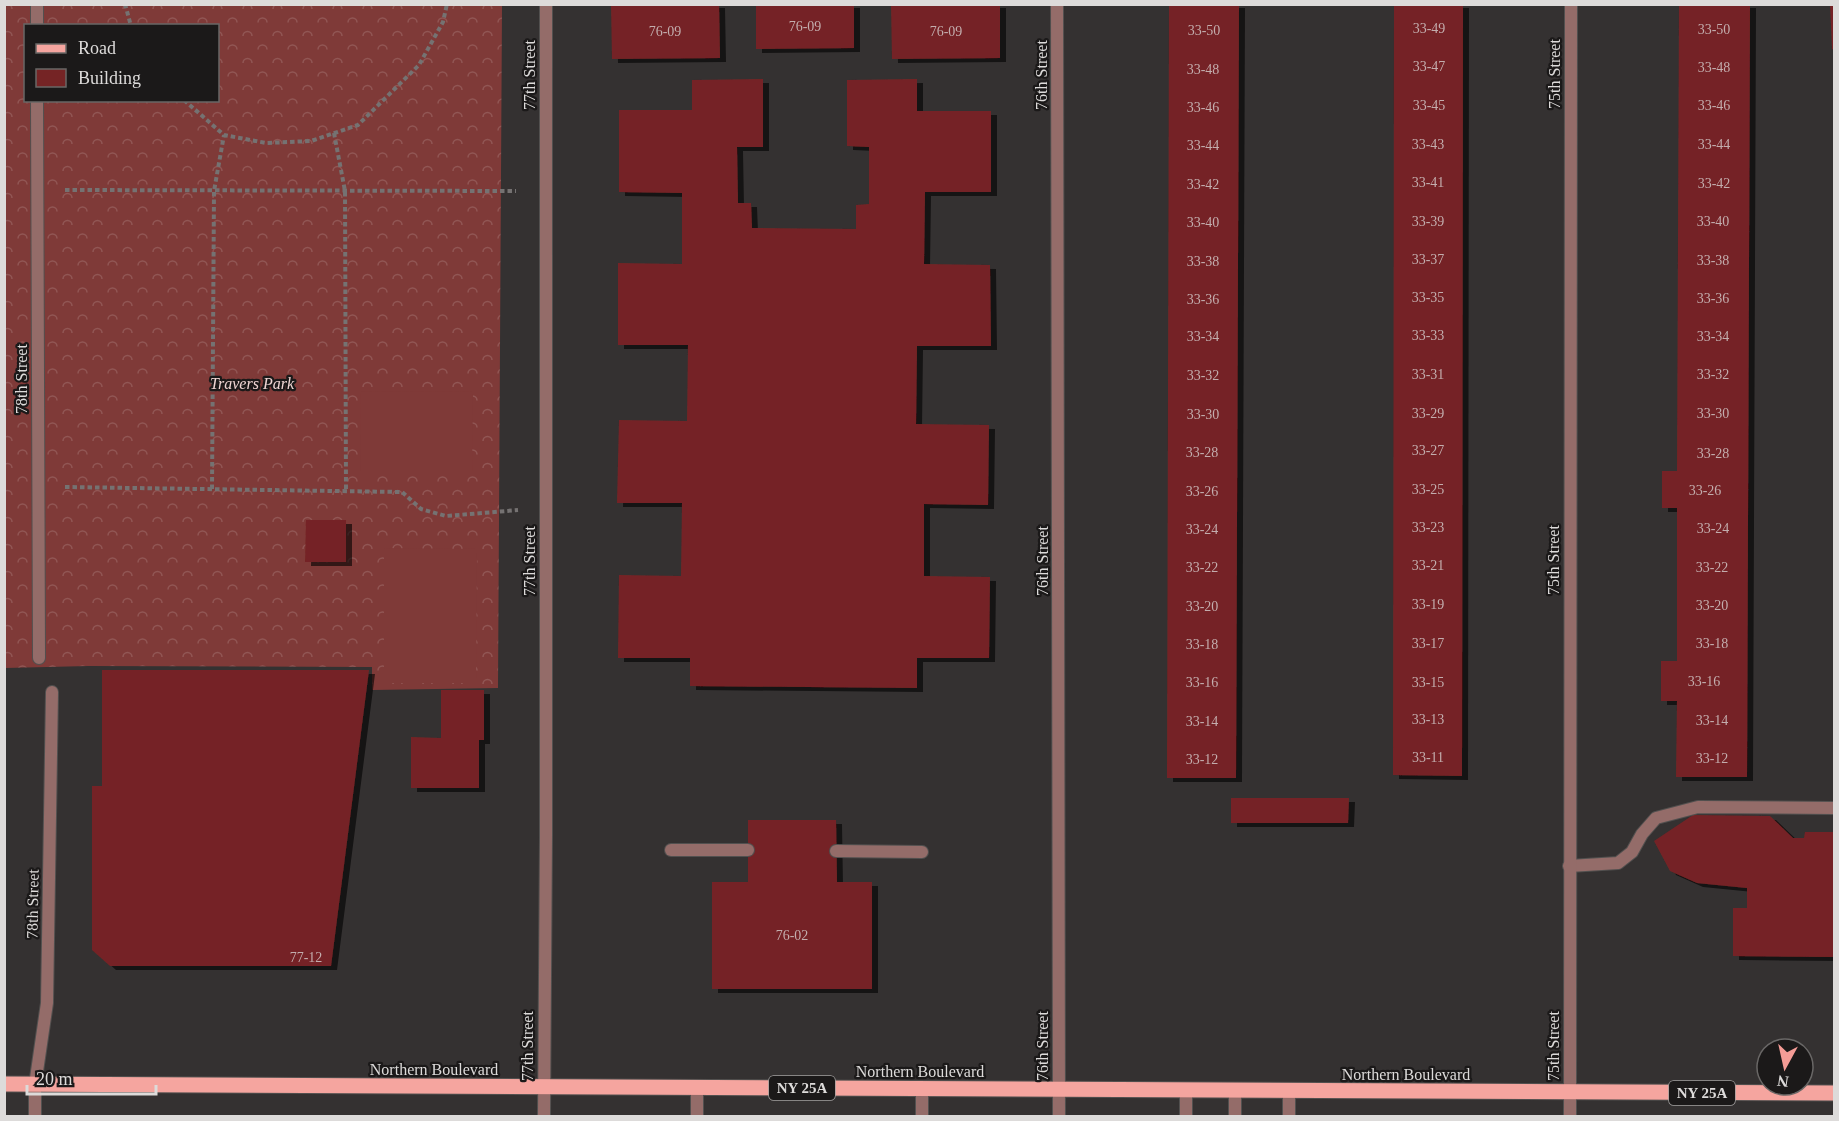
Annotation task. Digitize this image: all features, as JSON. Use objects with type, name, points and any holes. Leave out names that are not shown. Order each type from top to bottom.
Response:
[{"type":"main road","name":"Northern Boulevard","points":[[4,1084],[1834,1093]]},
{"type":"street","points":[[37,4],[37,24]]},
{"type":"street","name":"77th Street","points":[[544,1116],[546,4]]},
{"type":"street","name":"76th Street","points":[[1057,4],[1059,1116]]},
{"type":"street","name":"75th Street","points":[[1570,1116],[1571,4]]},
{"type":"street","name":"78th Street","points":[[37,102],[39,658]]},
{"type":"street","name":"78th Street","points":[[35,1116],[35,1084],[47,1003],[51,692]]},
{"type":"street","points":[[1569,867],[1618,863],[1632,852],[1642,834],[1656,818],[1698,807],[1834,808]]},
{"type":"street","points":[[670,850],[748,850]]},
{"type":"street","points":[[837,851],[922,852]]},
{"type":"street","points":[[697,1088],[697,1116]]},
{"type":"street","points":[[922,1089],[922,1116]]},
{"type":"street","points":[[1186,1091],[1186,1116]]},
{"type":"street","points":[[1235,1091],[1235,1116]]},
{"type":"street","points":[[1289,1091],[1289,1116]]},
{"type":"path","points":[[125,4],[130,24]]},
{"type":"path","points":[[186,102],[224,135],[266,143],[310,141],[358,125],[419,65],[443,22],[447,4]]},
{"type":"path","points":[[334,133],[345,191],[346,491]]},
{"type":"path","points":[[212,489],[214,190],[224,135]]},
{"type":"path","points":[[37,190],[492,192]]},
{"type":"path","points":[[38,486],[402,492],[421,509],[446,516],[546,508]]},
{"type":"green space","name":"Travers Park","points":[[4,5],[502,5],[498,688],[372,690],[372,667],[5,668]]},
{"type":"green space","points":[[361,391],[473,392],[472,473],[360,473]]},
{"type":"green space","points":[[384,548],[477,549],[476,683],[384,683]]},
{"type":"building","points":[[611,4],[719,4],[720,58],[612,59]]},
{"type":"building","points":[[756,4],[854,4],[854,48],[756,49]]},
{"type":"building","points":[[891,4],[1000,4],[1000,58],[892,59]]},
{"type":"building","points":[[1169,4],[1239,4],[1236,778],[1167,778]]},
{"type":"building","points":[[1394,4],[1463,4],[1462,776],[1393,775]]},
{"type":"building","points":[[1679,4],[1750,4],[1747,777],[1676,777],[1677,701],[1661,701],[1661,661],[1677,661],[1677,508],[1662,508],[1662,471],[1677,471]]},
{"type":"building","points":[[1830,4],[1834,4],[1834,50],[1832,49]]},
{"type":"building","points":[[763,79],[763,147],[737,147],[738,203],[751,203],[752,228],[856,229],[856,205],[869,204],[869,147],[847,146],[847,80],[917,79],[917,111],[991,111],[991,192],[925,192],[924,264],[990,265],[991,346],[917,346],[916,424],[989,425],[988,505],[924,504],[924,576],[990,577],[989,658],[917,658],[917,688],[690,686],[690,658],[618,658],[619,575],[681,576],[682,503],[617,503],[619,420],[687,421],[688,345],[618,345],[618,263],[682,264],[682,193],[619,192],[619,110],[692,110],[692,80]]},
{"type":"building","points":[[306,520],[346,520],[346,562],[305,562]]},
{"type":"building","points":[[102,670],[369,670],[331,966],[110,966],[92,950],[92,786],[102,786]]},
{"type":"building","points":[[441,690],[484,690],[484,740],[479,740],[479,788],[411,788],[411,737],[441,738]]},
{"type":"building","points":[[1231,798],[1349,798],[1348,823],[1231,823]]},
{"type":"building","points":[[1693,815],[1770,816],[1793,838],[1804,838],[1805,832],[1834,832],[1834,957],[1733,956],[1733,908],[1747,908],[1747,888],[1697,883],[1670,871],[1654,841]]},
{"type":"building","points":[[748,820],[836,820],[837,882],[872,882],[872,989],[712,989],[712,882],[748,882]]}]
